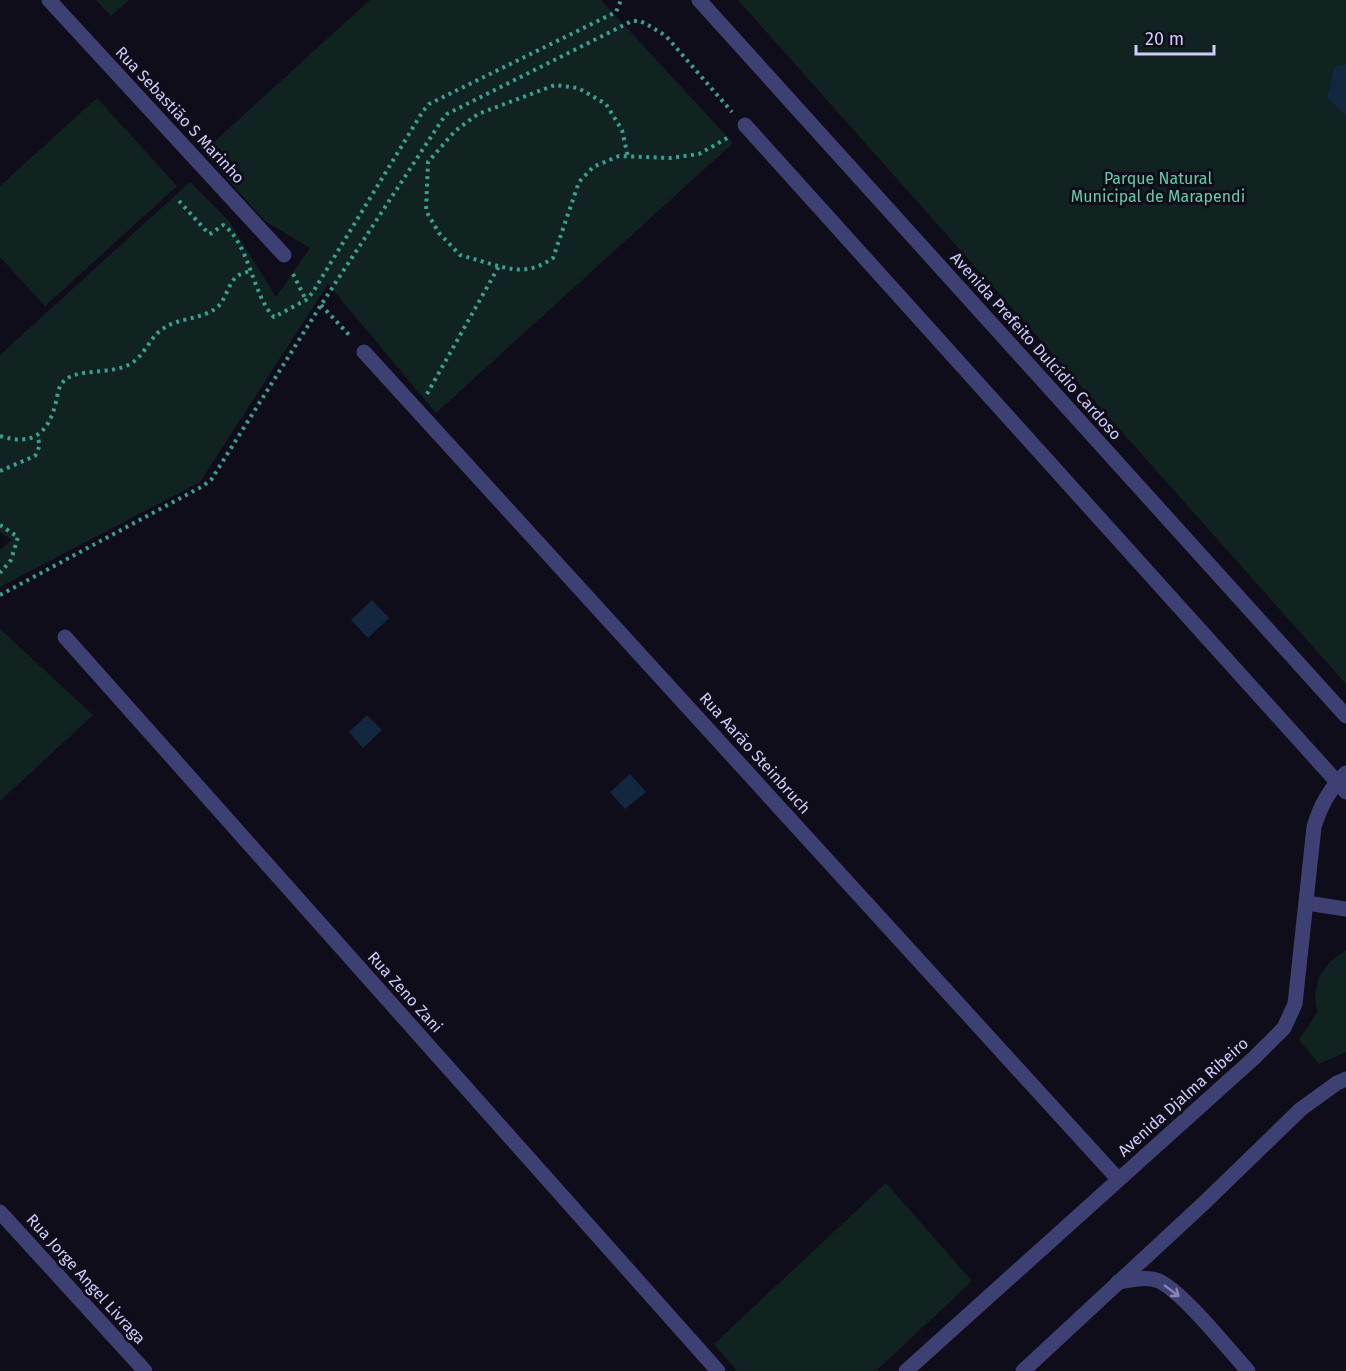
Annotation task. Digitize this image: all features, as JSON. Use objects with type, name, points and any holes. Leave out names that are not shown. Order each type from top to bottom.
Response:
[{"type":"street","name":"Rua Sebastião S Marinho","points":[[49,0],[284,255]]},
{"type":"street","name":"Avenida Prefeito Dulcídio Cardoso","points":[[699,0],[1346,716]]},
{"type":"street","points":[[745,125],[1343,782]]},
{"type":"street","name":"Rua Aarão Steinbruch","points":[[364,352],[1118,1179]]},
{"type":"street","name":"Rua Zeno Zani","points":[[65,637],[718,1371]]},
{"type":"street","name":"Avenida Djalma Ribeiro","points":[[906,1371],[1254,1058],[1284,1028],[1295,1004],[1314,827],[1320,808],[1343,782]]},
{"type":"street","points":[[1307,903],[1346,909]]},
{"type":"street","points":[[1023,1371],[1204,1203],[1301,1109],[1346,1079]]},
{"type":"street","name":"Rua Jorge Angel Livraga","points":[[0,1212],[145,1371]]},
{"type":"street","points":[[1118,1282],[1138,1278],[1158,1281],[1179,1295],[1248,1371]]},
{"type":"path","points":[[179,201],[208,234],[223,225],[230,229],[252,270],[265,306],[274,317],[306,300],[313,292],[429,104],[616,12],[621,0]]},
{"type":"path","points":[[0,595],[211,480],[321,305],[447,114],[632,21],[640,21],[666,36],[745,125],[728,138],[699,154],[670,158],[628,157],[618,156],[593,167],[579,182],[553,258],[543,265],[518,271],[460,255],[439,233],[426,211],[428,162],[455,131],[478,114],[555,85],[578,88],[606,104],[622,130],[628,157]]},
{"type":"path","points":[[284,255],[306,300]]},
{"type":"path","points":[[417,410],[499,266]]},
{"type":"path","points":[[0,436],[12,440],[37,436],[50,420],[60,385],[64,380],[76,374],[106,372],[130,364],[163,328],[171,324],[194,320],[217,308],[238,275],[252,270]]},
{"type":"path","points":[[321,305],[364,352]]},
{"type":"path","points":[[0,471],[35,456],[40,445],[37,436]]},
{"type":"path","points":[[0,525],[18,537],[11,560],[0,573]]},
{"type":"green space","points":[[96,0],[129,0],[111,16]]},
{"type":"green space","points":[[370,0],[601,0],[733,143],[436,413],[328,284],[200,482],[0,587],[0,550],[12,540],[0,532],[0,355],[190,182],[229,221],[276,297],[310,248],[265,221],[203,152]]},
{"type":"green space","name":"Parque Natural Municipal de Marapendi","points":[[738,0],[1346,0],[1346,64],[1334,67],[1327,98],[1346,116],[1346,684]]},
{"type":"green space","points":[[97,98],[177,186],[45,306],[0,257],[0,186]]},
{"type":"green space","points":[[0,629],[93,715],[0,801]]},
{"type":"green space","points":[[1346,950],[1346,1052],[1319,1064],[1299,1040],[1317,1013],[1315,995],[1319,977],[1330,962]]},
{"type":"green space","points":[[886,1183],[972,1281],[876,1371],[737,1371],[714,1344]]},
{"type":"water","points":[[1346,64],[1346,116],[1327,98],[1334,67]]},
{"type":"water","points":[[372,600],[389,618],[368,638],[351,620]]},
{"type":"water","points":[[367,715],[382,730],[363,748],[349,732]]},
{"type":"water","points":[[630,774],[646,792],[625,809],[610,792]]}]
